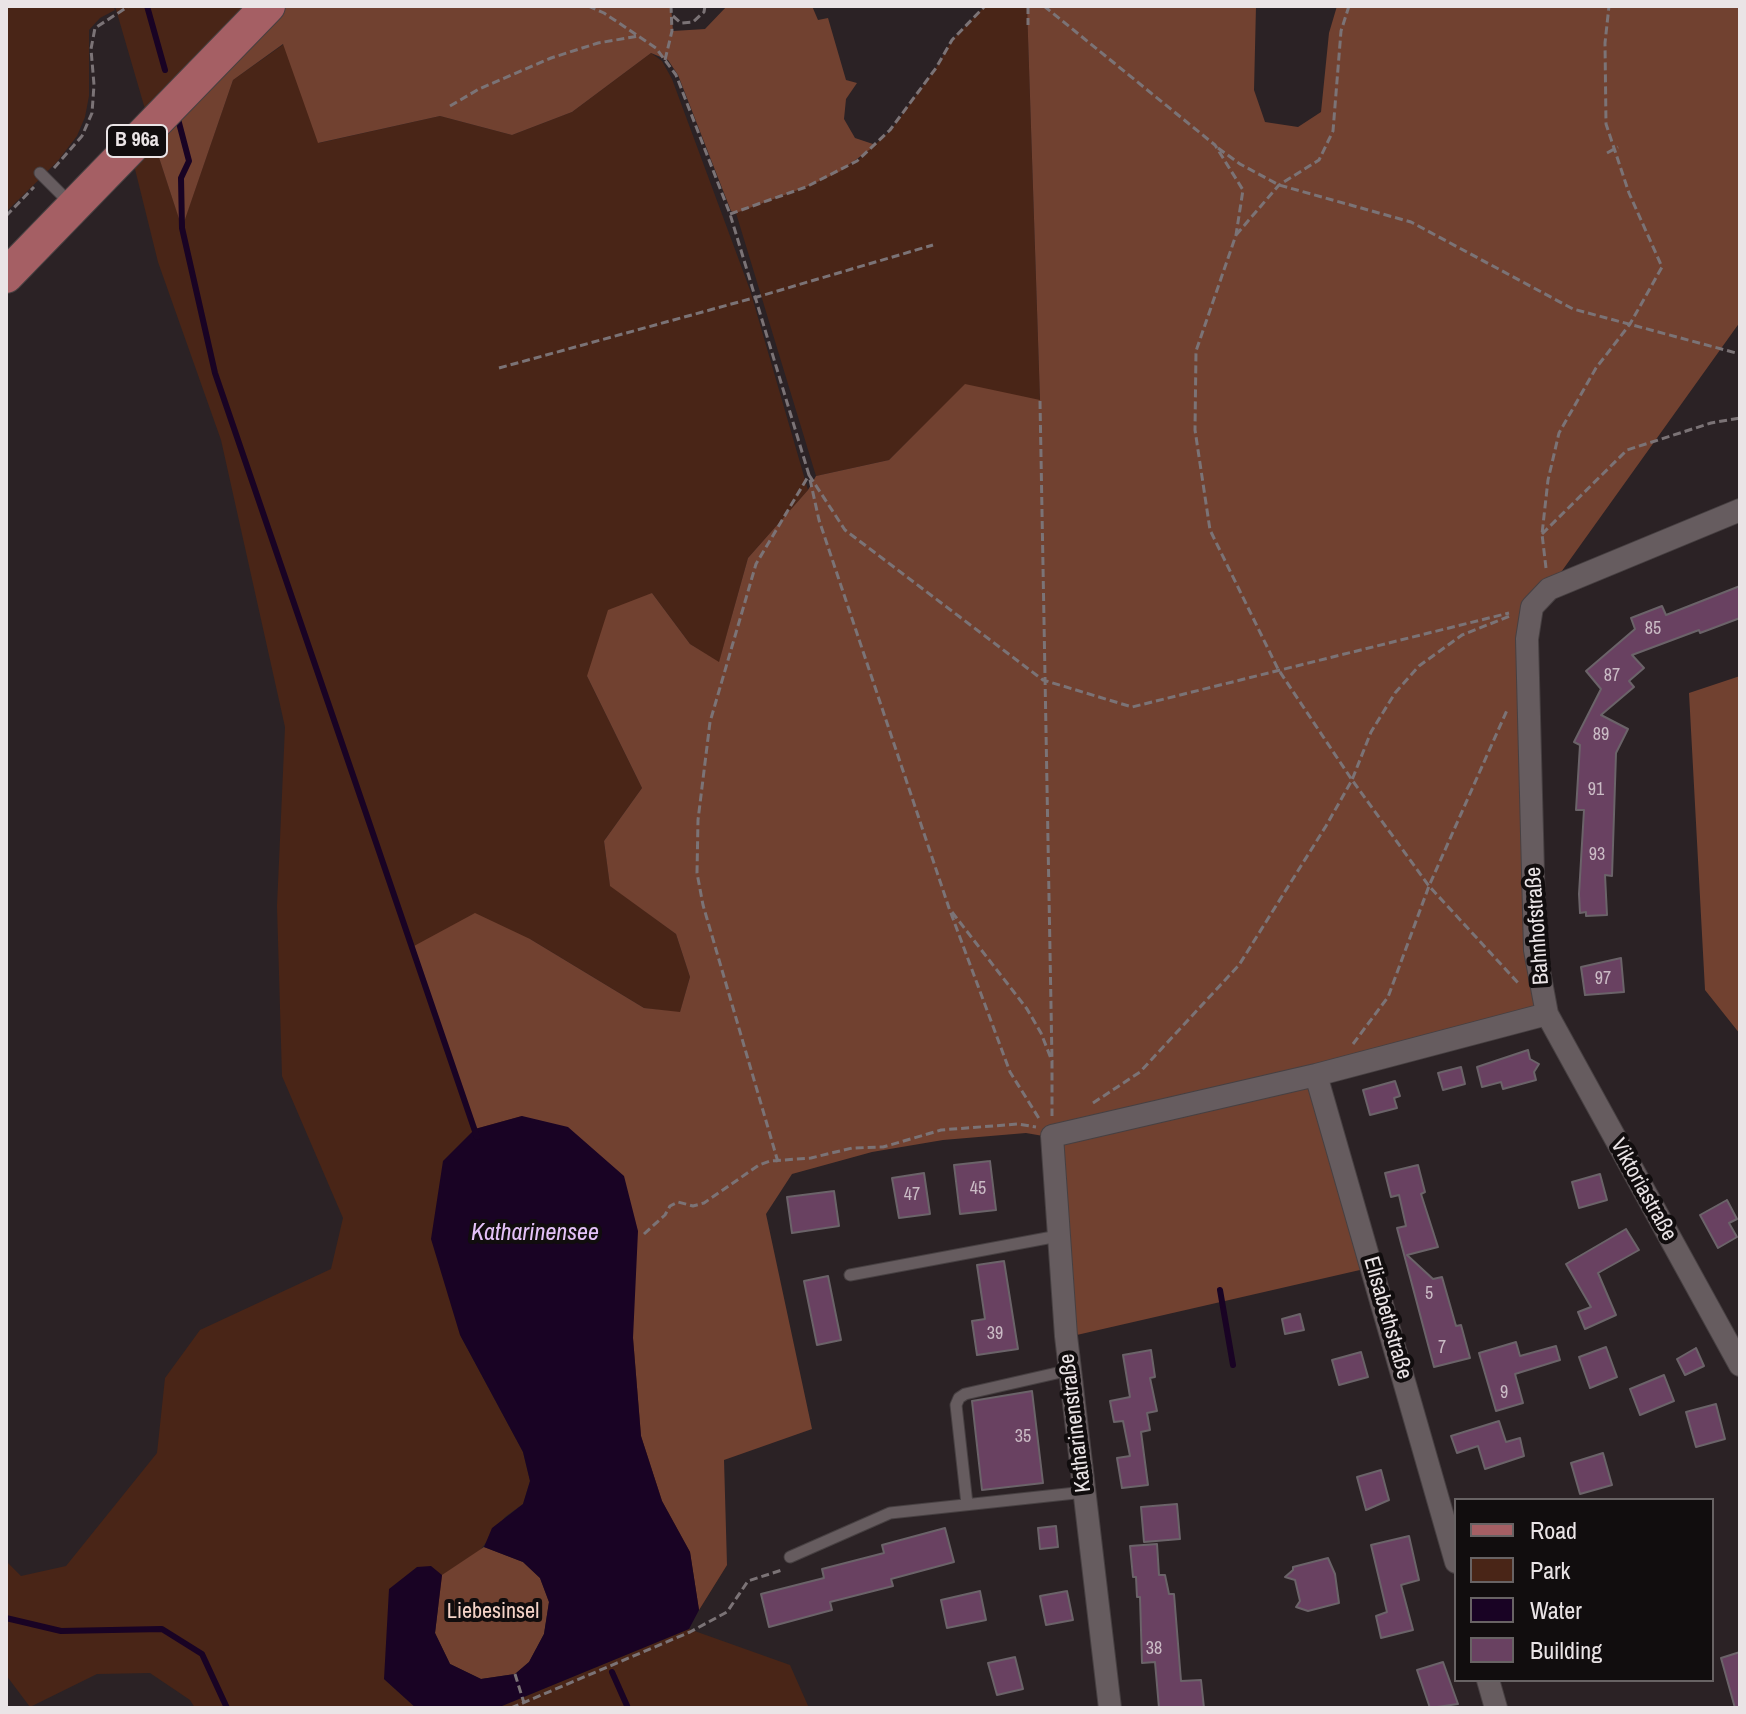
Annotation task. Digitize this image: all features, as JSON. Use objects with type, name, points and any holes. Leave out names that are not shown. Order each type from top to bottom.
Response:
[{"type":"main road","name":"B 96a","points":[[6,276],[268,6]]},
{"type":"street","points":[[1532,607],[1549,589],[1740,510]]},
{"type":"street","name":"Bahnhofstraße","points":[[1052,1136],[1325,1072],[1547,1014],[1535,950],[1527,639],[1532,607]]},
{"type":"street","name":"Viktoriastraße","points":[[1547,1014],[1740,1365]]},
{"type":"street","name":"Elisabethstraße","points":[[1325,1072],[1454,1555]]},
{"type":"street","name":"Katharinenstraße","points":[[1052,1136],[1070,1370],[1110,1708]]},
{"type":"street","points":[[1489,1682],[1496,1708]]},
{"type":"lane","points":[[42,175],[74,206]]},
{"type":"lane","points":[[850,1275],[1058,1236]]},
{"type":"lane","points":[[967,1504],[956,1405],[959,1398],[965,1394],[1070,1370]]},
{"type":"lane","points":[[790,1557],[890,1513],[1085,1492]]},
{"type":"path","points":[[6,216],[82,136],[92,113],[94,85],[91,49],[95,28],[129,6]]},
{"type":"path","points":[[455,6],[461,6]]},
{"type":"path","points":[[588,6],[656,48],[676,75],[730,214],[809,475],[819,520],[949,908],[1010,1072],[1048,1130],[1018,1124],[941,1130],[883,1147],[844,1149],[811,1158],[759,1165],[699,1205],[678,1202],[670,1206],[665,1215],[644,1234]]},
{"type":"path","points":[[665,60],[670,46],[671,6]]},
{"type":"path","points":[[673,16],[681,23],[693,22],[704,12],[705,6]]},
{"type":"path","points":[[730,214],[806,187],[857,161],[890,130],[936,68],[952,40],[985,6]]},
{"type":"path","points":[[1028,6],[1028,25]]},
{"type":"path","points":[[1044,6],[1215,145],[1240,164],[1279,185],[1411,222],[1573,309],[1740,354]]},
{"type":"path","points":[[1236,235],[1279,185],[1319,160],[1333,131],[1341,31],[1349,6]]},
{"type":"path","points":[[1549,589],[1542,534],[1548,480],[1559,433],[1596,368],[1630,324],[1662,267],[1629,193],[1606,124],[1605,43],[1609,6]]},
{"type":"path","points":[[450,106],[479,89],[551,58],[598,43],[639,36]]},
{"type":"path","points":[[1215,145],[1243,190],[1236,235],[1196,351],[1195,430],[1210,530],[1278,669],[1352,780],[1429,886],[1547,1014]]},
{"type":"path","points":[[1607,153],[1616,148]]},
{"type":"path","points":[[499,368],[933,245]]},
{"type":"path","points":[[1040,401],[1052,1136]]},
{"type":"path","points":[[1542,534],[1627,450],[1711,423],[1740,418]]},
{"type":"path","points":[[809,475],[845,530],[1043,680],[1132,707],[1532,607]]},
{"type":"path","points":[[778,1162],[703,905],[697,873],[698,820],[710,722],[756,564],[809,475]]},
{"type":"path","points":[[1090,1106],[1140,1072],[1239,965],[1352,780],[1371,732],[1395,693],[1419,666],[1462,635],[1532,607]]},
{"type":"path","points":[[1325,1072],[1388,997],[1429,886],[1505,710],[1529,690]]},
{"type":"path","points":[[949,908],[1035,1020],[1052,1061]]},
{"type":"path","points":[[511,1708],[703,1625],[727,1612],[748,1581],[785,1569],[790,1557]]},
{"type":"path","points":[[515,1674],[524,1701]]},
{"type":"green space","points":[[6,6],[113,6],[115,10],[100,18],[89,30],[89,96],[77,136],[57,162],[6,212]]},
{"type":"green space","points":[[115,6],[248,6],[145,109]]},
{"type":"green space","points":[[274,6],[671,6],[673,31],[705,29],[727,6],[812,6],[818,20],[828,18],[846,80],[857,83],[846,99],[844,119],[855,138],[876,145],[839,172],[736,213],[731,211],[678,75],[668,60],[651,53],[572,112],[512,135],[440,116],[318,143],[283,44],[233,80],[182,228],[151,133]]},
{"type":"green space","points":[[985,6],[1027,6],[1040,401],[954,396],[889,460],[816,476],[736,213],[806,187],[857,161],[891,130],[936,68],[952,40]]},
{"type":"green space","points":[[1027,6],[1256,6],[1254,90],[1265,122],[1298,127],[1321,112],[1329,33],[1337,6],[1740,6],[1740,322],[1549,589],[1532,607],[1547,1014],[1316,1075],[1373,1267],[1068,1337],[1049,1137],[1026,1133],[943,1140],[872,1152],[792,1174],[766,1214],[812,1429],[724,1460],[727,1565],[699,1610],[690,1552],[662,1501],[641,1436],[633,1338],[522,1116],[475,1129],[414,946],[475,913],[530,939],[644,1008],[680,1012],[690,977],[676,934],[610,886],[604,841],[642,788],[587,676],[608,610],[652,593],[690,644],[719,662],[748,558],[808,490],[816,476],[889,460],[965,384],[1040,400]]},
{"type":"green space","points":[[284,44],[319,143],[440,116],[512,135],[572,112],[651,53],[662,61],[672,79],[750,290],[808,490],[748,558],[719,663],[690,644],[652,593],[587,676],[642,788],[604,841],[610,885],[676,934],[690,977],[680,1013],[644,1008],[530,939],[727,1565],[699,1610],[690,1552],[460,1335],[523,1452],[530,1481],[523,1504],[505,1517],[384,1679],[416,1708],[195,1708],[190,1700],[150,1673],[97,1674],[30,1707],[6,1675],[6,1561],[21,1576],[66,1566],[157,1453],[165,1378],[200,1330],[331,1269],[343,1218],[282,1076],[277,906],[285,727],[221,440],[158,262],[133,161],[151,133],[182,227],[233,80]]},
{"type":"green space","points":[[1740,676],[1740,1034],[1705,990],[1689,693]]},
{"type":"green space","name":"Liebesinsel","points":[[484,1547],[523,1562],[540,1578],[549,1602],[544,1634],[529,1662],[515,1674],[481,1679],[450,1664],[435,1633],[442,1575]]},
{"type":"green space","points":[[689,1629],[790,1665],[809,1708],[497,1708]]},
{"type":"water","name":"Katharinensee","points":[[522,1116],[568,1127],[624,1176],[638,1231],[633,1338],[641,1436],[662,1501],[690,1552],[699,1610],[689,1629],[497,1708],[416,1708],[384,1679],[389,1589],[417,1567],[431,1566],[442,1575],[435,1633],[450,1664],[481,1679],[515,1674],[529,1662],[544,1634],[549,1602],[540,1578],[523,1562],[484,1547],[492,1528],[523,1504],[530,1481],[523,1452],[460,1335],[431,1239],[443,1161],[475,1129]]},
{"type":"building","points":[[1740,586],[1740,618],[1632,655],[1644,668],[1629,681],[1634,687],[1601,715],[1628,729],[1616,753],[1612,876],[1605,875],[1607,915],[1586,916],[1586,912],[1580,913],[1579,894],[1584,810],[1576,810],[1580,745],[1574,742],[1601,689],[1586,671],[1635,629],[1631,618],[1662,606],[1666,615]]},
{"type":"building","points":[[1621,958],[1624,992],[1585,995],[1581,967]]},
{"type":"building","points":[[1528,1050],[1530,1059],[1539,1064],[1534,1072],[1536,1080],[1503,1089],[1501,1082],[1482,1087],[1477,1067]]},
{"type":"building","points":[[1461,1067],[1465,1084],[1443,1090],[1438,1073]]},
{"type":"building","points":[[1395,1081],[1400,1096],[1394,1098],[1397,1108],[1370,1115],[1363,1090]]},
{"type":"building","points":[[990,1161],[996,1210],[960,1214],[954,1165]]},
{"type":"building","points":[[1418,1165],[1425,1192],[1421,1194],[1438,1247],[1407,1255],[1433,1279],[1442,1277],[1456,1326],[1461,1325],[1470,1358],[1434,1367],[1397,1228],[1406,1226],[1399,1195],[1391,1197],[1385,1173]]},
{"type":"building","points":[[924,1173],[930,1214],[899,1218],[892,1178]]},
{"type":"building","points":[[1600,1174],[1607,1200],[1579,1208],[1572,1182]]},
{"type":"building","points":[[834,1191],[839,1226],[792,1233],[787,1197]]},
{"type":"building","points":[[1727,1200],[1737,1219],[1729,1223],[1737,1237],[1718,1248],[1700,1215]]},
{"type":"building","points":[[1626,1229],[1639,1250],[1598,1273],[1616,1315],[1585,1329],[1578,1312],[1591,1307],[1566,1264]]},
{"type":"building","points":[[1004,1261],[1018,1349],[977,1355],[972,1321],[985,1319],[977,1265]]},
{"type":"building","points":[[828,1276],[841,1340],[817,1345],[804,1281]]},
{"type":"building","points":[[1300,1314],[1304,1330],[1285,1334],[1282,1319]]},
{"type":"building","points":[[1516,1342],[1520,1356],[1556,1346],[1560,1360],[1515,1374],[1523,1403],[1496,1411],[1479,1353]]},
{"type":"building","points":[[1606,1347],[1617,1377],[1590,1388],[1579,1357]]},
{"type":"building","points":[[1696,1348],[1704,1366],[1685,1375],[1677,1359]]},
{"type":"building","points":[[1151,1350],[1155,1377],[1150,1378],[1157,1411],[1147,1413],[1150,1430],[1141,1432],[1148,1485],[1122,1488],[1117,1458],[1130,1456],[1123,1421],[1114,1422],[1110,1401],[1130,1397],[1123,1355]]},
{"type":"building","points":[[1361,1352],[1368,1377],[1339,1385],[1332,1360]]},
{"type":"building","points":[[1664,1375],[1674,1401],[1640,1415],[1630,1389]]},
{"type":"building","points":[[1032,1391],[1043,1483],[982,1490],[972,1401]]},
{"type":"building","points":[[1716,1404],[1725,1439],[1696,1447],[1686,1412]]},
{"type":"building","points":[[1499,1421],[1506,1442],[1520,1438],[1524,1456],[1485,1469],[1478,1446],[1457,1453],[1451,1436]]},
{"type":"building","points":[[1603,1453],[1612,1485],[1580,1494],[1571,1463]]},
{"type":"building","points":[[1381,1470],[1389,1500],[1366,1510],[1357,1477]]},
{"type":"building","points":[[1177,1504],[1180,1539],[1144,1542],[1141,1507]]},
{"type":"building","points":[[1056,1526],[1058,1547],[1040,1549],[1038,1528]]},
{"type":"building","points":[[945,1528],[954,1562],[891,1579],[893,1586],[830,1602],[832,1610],[769,1627],[761,1594],[824,1578],[822,1569],[884,1553],[882,1545]]},
{"type":"building","points":[[1409,1536],[1419,1580],[1401,1585],[1413,1630],[1381,1638],[1376,1616],[1387,1612],[1371,1545]]},
{"type":"building","points":[[1157,1544],[1159,1575],[1165,1575],[1169,1594],[1174,1594],[1181,1681],[1201,1680],[1204,1708],[1159,1708],[1155,1662],[1142,1663],[1140,1597],[1137,1597],[1136,1577],[1133,1577],[1130,1546]]},
{"type":"building","points":[[1328,1558],[1335,1574],[1339,1603],[1308,1611],[1296,1607],[1300,1601],[1295,1580],[1285,1577],[1293,1567]]},
{"type":"building","points":[[980,1591],[986,1620],[947,1628],[941,1600]]},
{"type":"building","points":[[1067,1591],[1073,1620],[1046,1625],[1040,1596]]},
{"type":"building","points":[[1740,1652],[1740,1708],[1735,1708],[1721,1658]]},
{"type":"building","points":[[1015,1657],[1023,1689],[997,1695],[988,1663]]},
{"type":"building","points":[[1443,1662],[1458,1704],[1430,1708],[1417,1670]]},
{"type":"waterway","points":[[147,6],[165,70]]},
{"type":"waterway","points":[[178,119],[189,161],[181,178],[182,228],[215,373],[477,1137]]},
{"type":"waterway","points":[[1220,1290],[1233,1365]]},
{"type":"waterway","points":[[6,1618],[61,1631],[162,1629],[202,1654],[227,1708]]},
{"type":"waterway","points":[[612,1672],[628,1708]]}]
